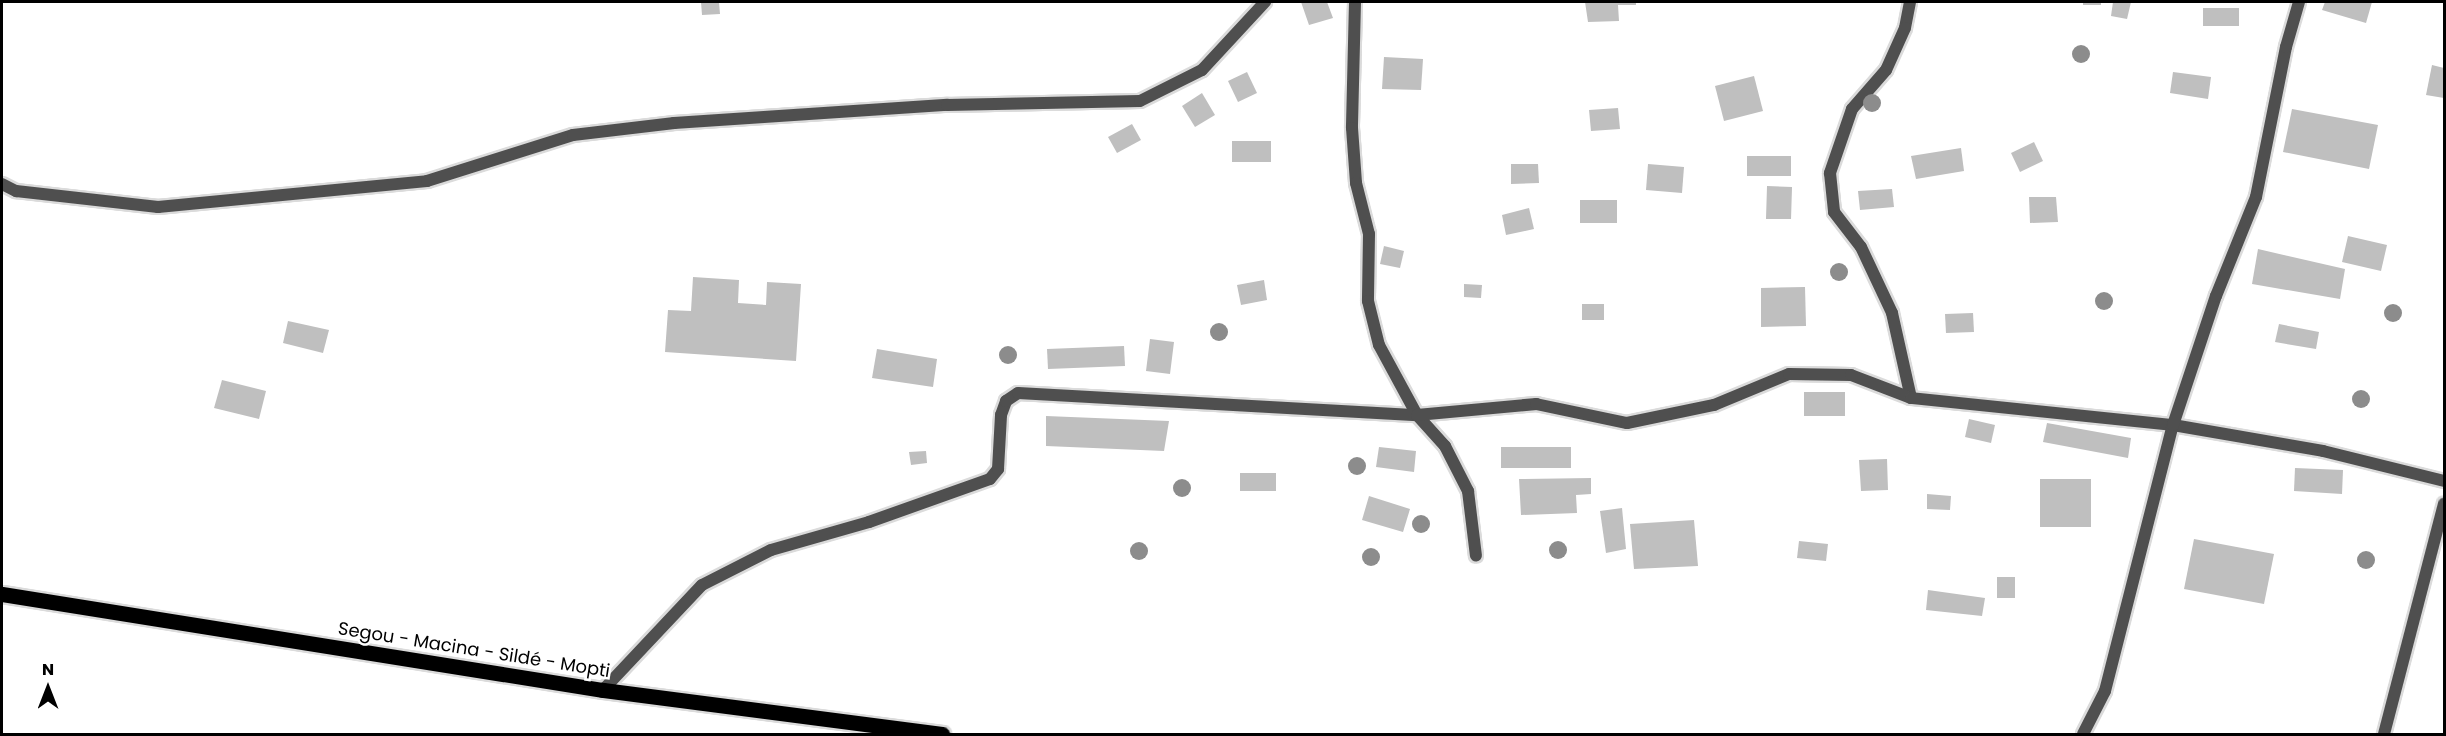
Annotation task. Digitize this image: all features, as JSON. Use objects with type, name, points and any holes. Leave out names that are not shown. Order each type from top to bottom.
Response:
[{"type":"main road","name":"Segou - Macina - Sildé - Mopti","points":[[2,594],[603,690],[942,735]]},
{"type":"street","points":[[2,184],[16,191],[158,207],[428,182],[573,135],[675,123],[947,105],[1140,101],[1202,70],[1265,2]]},
{"type":"street","points":[[1355,2],[1352,128],[1356,183],[1370,234],[1368,302],[1379,345],[1417,415],[1444,446],[1468,491],[1476,556]]},
{"type":"street","points":[[1910,2],[1905,28],[1886,70],[1852,109],[1830,173],[1834,212],[1861,247],[1892,313],[1911,398]]},
{"type":"street","points":[[2083,735],[2105,691],[2173,425],[2216,296],[2256,197],[2286,47],[2299,2]]},
{"type":"street","points":[[603,690],[702,585],[771,550],[869,522],[990,479],[998,469],[1001,415],[1006,401],[1018,393],[1417,415],[1536,404],[1627,423],[1713,405],[1789,374],[1851,375],[1911,398],[2173,425],[2323,451],[2445,481]]},
{"type":"street","points":[[2384,735],[2445,504]]},
{"type":"building","points":[[701,2],[719,2],[720,14],[702,15]]},
{"type":"building","points":[[1301,2],[1327,2],[1333,18],[1309,25]]},
{"type":"building","points":[[1585,2],[1636,2],[1636,5],[1618,5],[1619,21],[1588,22]]},
{"type":"building","points":[[2083,2],[2101,2],[2101,5],[2083,5]]},
{"type":"building","points":[[2113,2],[2131,2],[2127,19],[2111,16]]},
{"type":"building","points":[[2325,2],[2372,2],[2366,23],[2322,10]]},
{"type":"building","points":[[2203,8],[2239,8],[2239,26],[2203,26]]},
{"type":"building","points":[[1384,57],[1423,59],[1421,90],[1382,89]]},
{"type":"building","points":[[2432,65],[2444,68],[2444,98],[2426,95]]},
{"type":"building","points":[[1247,72],[1257,93],[1238,102],[1228,81]]},
{"type":"building","points":[[2173,72],[2211,77],[2208,99],[2170,93]]},
{"type":"building","points":[[1754,76],[1763,111],[1724,121],[1715,86]]},
{"type":"building","points":[[1202,93],[1215,115],[1195,127],[1182,106]]},
{"type":"building","points":[[1618,108],[1620,129],[1591,131],[1589,110]]},
{"type":"building","points":[[2292,109],[2378,125],[2369,169],[2283,152]]},
{"type":"building","points":[[1132,124],[1141,140],[1117,153],[1108,137]]},
{"type":"building","points":[[1232,141],[1271,141],[1271,162],[1232,162]]},
{"type":"building","points":[[2034,142],[2043,161],[2020,172],[2011,153]]},
{"type":"building","points":[[1961,148],[1964,171],[1916,179],[1911,156]]},
{"type":"building","points":[[1747,156],[1791,156],[1791,176],[1747,176]]},
{"type":"building","points":[[1511,164],[1538,164],[1539,183],[1511,184]]},
{"type":"building","points":[[1648,164],[1684,167],[1682,193],[1646,190]]},
{"type":"building","points":[[1767,186],[1792,187],[1791,219],[1766,219]]},
{"type":"building","points":[[1892,189],[1894,207],[1860,210],[1858,191]]},
{"type":"building","points":[[2029,197],[2056,197],[2058,222],[2030,223]]},
{"type":"building","points":[[1580,200],[1617,200],[1617,223],[1580,223]]},
{"type":"building","points":[[1529,208],[1534,229],[1506,235],[1502,215]]},
{"type":"building","points":[[2348,236],[2387,245],[2381,271],[2342,262]]},
{"type":"building","points":[[1384,246],[1404,251],[1400,268],[1380,264]]},
{"type":"building","points":[[2258,249],[2345,269],[2340,299],[2252,284]]},
{"type":"building","points":[[693,277],[739,280],[738,303],[766,305],[767,282],[801,284],[796,361],[665,352],[668,310],[691,311]]},
{"type":"building","points":[[1264,280],[1267,300],[1241,305],[1237,285]]},
{"type":"building","points":[[1464,284],[1482,285],[1481,298],[1464,297]]},
{"type":"building","points":[[1805,287],[1806,326],[1761,327],[1761,288]]},
{"type":"building","points":[[1582,304],[1604,304],[1604,320],[1582,320]]},
{"type":"building","points":[[1973,313],[1974,332],[1946,333],[1945,314]]},
{"type":"building","points":[[288,321],[329,330],[323,353],[283,343]]},
{"type":"building","points":[[2279,324],[2319,332],[2316,349],[2275,342]]},
{"type":"building","points":[[1150,339],[1174,342],[1170,374],[1146,371]]},
{"type":"building","points":[[1124,346],[1125,366],[1048,369],[1047,349]]},
{"type":"building","points":[[877,349],[937,359],[933,387],[872,378]]},
{"type":"building","points":[[222,380],[266,391],[259,419],[214,408]]},
{"type":"building","points":[[1804,392],[1845,392],[1845,416],[1804,416]]},
{"type":"building","points":[[1046,416],[1169,421],[1164,451],[1046,446]]},
{"type":"building","points":[[1969,419],[1995,425],[1991,443],[1965,437]]},
{"type":"building","points":[[2047,423],[2131,438],[2128,458],[2043,442]]},
{"type":"building","points":[[1379,447],[1416,451],[1414,472],[1376,467]]},
{"type":"building","points":[[1501,447],[1571,447],[1571,468],[1501,468]]},
{"type":"building","points":[[926,451],[927,463],[911,465],[909,452]]},
{"type":"building","points":[[1887,459],[1888,490],[1861,491],[1859,460]]},
{"type":"building","points":[[2295,468],[2343,470],[2342,494],[2294,491]]},
{"type":"building","points":[[1240,473],[1276,473],[1276,491],[1240,491]]},
{"type":"building","points":[[1591,478],[1591,494],[1576,495],[1577,513],[1521,515],[1519,479]]},
{"type":"building","points":[[2040,479],[2091,479],[2091,527],[2040,527]]},
{"type":"building","points":[[1927,494],[1951,496],[1950,510],[1927,509]]},
{"type":"building","points":[[1369,496],[1410,509],[1403,532],[1362,520]]},
{"type":"building","points":[[1622,508],[1626,549],[1606,553],[1600,511]]},
{"type":"building","points":[[1694,520],[1698,566],[1634,569],[1630,524]]},
{"type":"building","points":[[2194,539],[2274,554],[2264,604],[2184,589]]},
{"type":"building","points":[[1799,541],[1828,544],[1826,561],[1797,558]]},
{"type":"building","points":[[1997,577],[2015,577],[2015,598],[1997,598]]},
{"type":"building","points":[[1928,590],[1985,598],[1982,616],[1926,610]]}]
